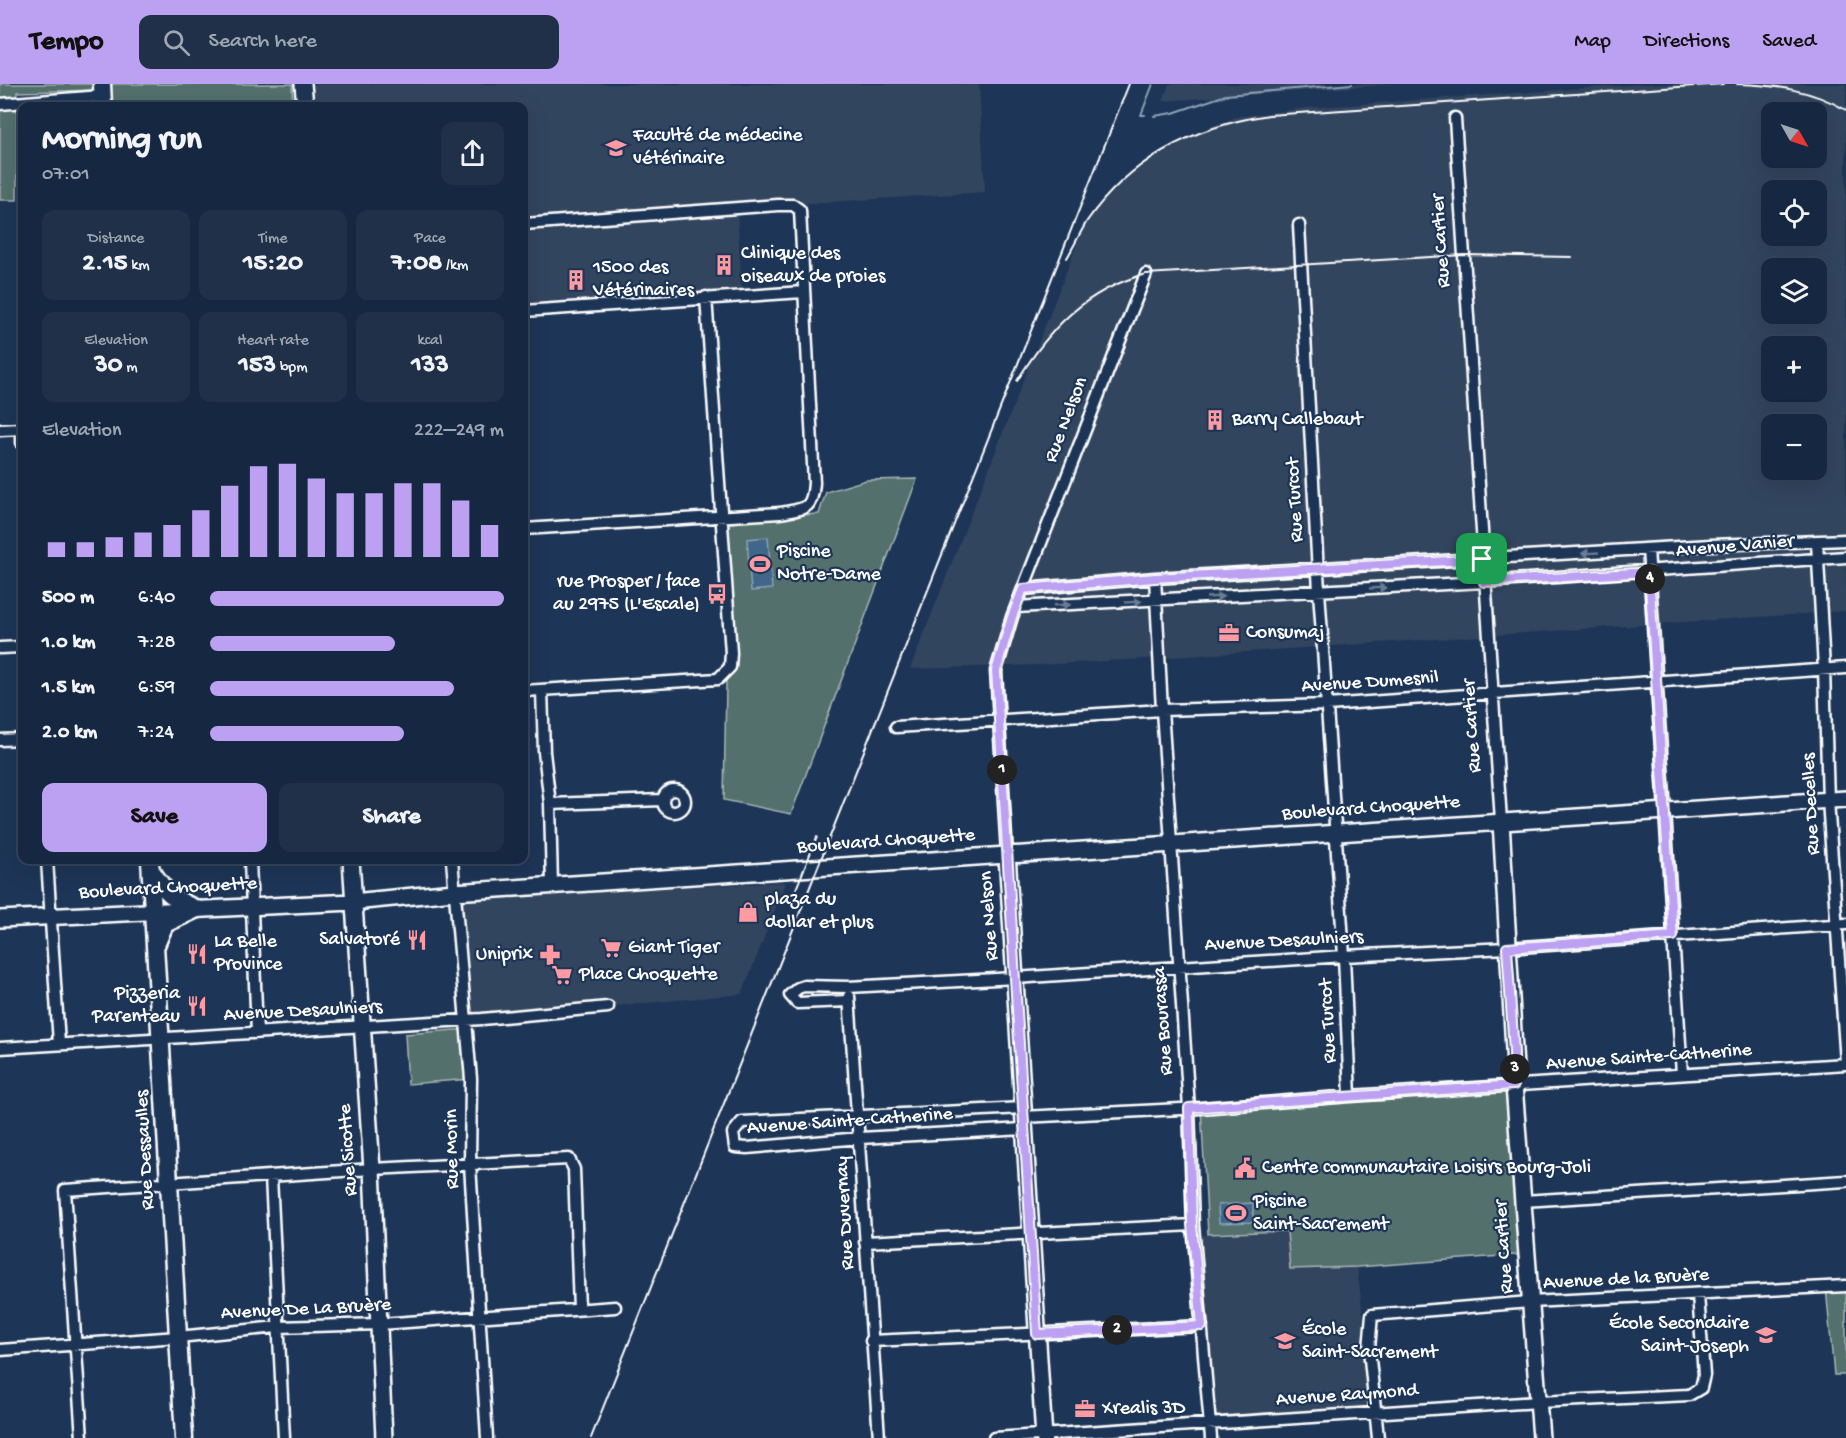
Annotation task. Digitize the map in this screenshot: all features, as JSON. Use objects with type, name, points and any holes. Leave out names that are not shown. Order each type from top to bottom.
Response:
[{"type":"main road","points":[[150,864],[164,890],[179,901],[197,909]]},
{"type":"main road","name":"Rue Dessaulles","points":[[150,864],[184,1438]]},
{"type":"main road","points":[[155,951],[157,939],[165,924],[197,909]]},
{"type":"street","points":[[303,84],[305,102]]},
{"type":"street","points":[[26,102],[102,96]]},
{"type":"street","points":[[0,104],[18,103]]},
{"type":"street","name":"Rue Cartier","points":[[1455,118],[1500,821],[1514,1085],[1541,1438]]},
{"type":"street","points":[[528,224],[777,205],[793,205],[800,210],[814,483],[813,498],[804,508],[788,512],[528,529]]},
{"type":"street","name":"Rue Turcot","points":[[1299,225],[1319,591],[1344,956],[1350,1096]]},
{"type":"street","name":"Rue Nelson","points":[[1044,1436],[996,671],[1016,607],[1146,274]]},
{"type":"street","points":[[528,311],[803,292]]},
{"type":"street","points":[[528,692],[718,679],[730,667],[723,517],[706,297]]},
{"type":"street","points":[[0,430],[18,429]]},
{"type":"street","name":"Avenue Vanier","points":[[1023,589],[1155,578],[1711,545],[1846,540]]},
{"type":"street","name":"Rue Decelles","points":[[1817,542],[1828,800],[1841,924],[1846,1064]]},
{"type":"street","points":[[1711,545],[1713,567]]},
{"type":"street","points":[[1648,549],[1682,1074]]},
{"type":"street","name":"Avenue Vanier","points":[[1016,607],[1484,582],[1846,557]]},
{"type":"street","name":"Rue Bourassa","points":[[1155,578],[1189,1108],[1192,1225],[1211,1438]]},
{"type":"street","points":[[1108,582],[1108,603]]},
{"type":"street","points":[[0,648],[18,647]]},
{"type":"street","name":"Avenue Dumesnil","points":[[896,727],[1162,710],[1327,705],[1846,668]]},
{"type":"street","points":[[542,690],[544,752],[550,804],[552,885]]},
{"type":"street","points":[[0,740],[18,739]]},
{"type":"street","name":"Boulevard Choquette","points":[[0,919],[353,902],[552,885],[1846,799]]},
{"type":"street","points":[[550,804],[662,800]]},
{"type":"street","points":[[47,864],[58,1044]]},
{"type":"street","points":[[250,864],[254,906],[257,1033]]},
{"type":"street","name":"Rue Sicotte","points":[[351,864],[372,1169],[384,1438]]},
{"type":"street","name":"Rue Morin","points":[[452,864],[471,1079],[470,1165],[487,1438]]},
{"type":"street","name":"Avenue Desaulniers","points":[[849,1001],[797,1002],[790,995],[804,986],[848,987],[1015,978],[1344,956],[1507,948],[1841,924]]},
{"type":"street","name":"Rue Duvernay","points":[[848,987],[879,1438]]},
{"type":"street","name":"Avenue Desaulniers","points":[[0,1048],[467,1020],[608,1007]]},
{"type":"street","name":"Avenue Sainte-Catherine","points":[[1023,1118],[856,1116],[742,1122],[733,1133],[735,1146],[747,1148],[860,1138],[1023,1118],[1846,1064]]},
{"type":"street","points":[[82,1438],[65,1190],[372,1169],[569,1159],[574,1169],[579,1309]]},
{"type":"street","points":[[272,1177],[284,1438]]},
{"type":"street","points":[[1523,1201],[1846,1181]]},
{"type":"street","points":[[865,1242],[1192,1225]]},
{"type":"street","name":"Avenue de la Bruère","points":[[1375,1412],[1369,1349],[1372,1315],[1530,1302],[1846,1286]]},
{"type":"street","name":"Avenue Raymond","points":[[994,1438],[1375,1412],[1689,1395],[1701,1388],[1704,1375],[1698,1295]]},
{"type":"street","name":"Avenue De La Bruère","points":[[0,1350],[278,1328],[380,1324],[615,1307]]},
{"type":"street","points":[[872,1341],[1202,1326]]},
{"type":"street","points":[[1375,1412],[1378,1438]]},
{"type":"shaded area","points":[[303,84],[979,84],[985,192],[737,208],[742,296],[528,313],[528,102],[305,102]]},
{"type":"shaded area","points":[[1169,84],[1398,84],[1163,101]]},
{"type":"shaded area","points":[[1641,84],[1846,84],[1846,611],[1144,659],[910,669],[1085,224],[1104,199],[1142,164],[1200,131],[1236,117],[1306,108]]},
{"type":"shaded area","name":"Piscine Notre-Dame","points":[[768,537],[772,589],[751,591],[747,539]]},
{"type":"shaded area","name":"Place Choquette","points":[[786,882],[742,994],[467,1020],[456,899]]},
{"type":"shaded area","name":"Piscine Saint-Sacrement","points":[[1253,1203],[1253,1222],[1219,1223],[1218,1205]]},
{"type":"shaded area","name":"École Saint-Sacrement","points":[[1288,1231],[1290,1269],[1357,1267],[1375,1412],[1210,1424],[1194,1236]]},
{"type":"green space","points":[[0,84],[102,84],[99,90],[17,92],[17,200],[0,200]]},
{"type":"green space","points":[[111,84],[292,84],[293,102],[112,102]]},
{"type":"green space","points":[[917,479],[791,814],[724,800],[726,684],[723,524],[781,516],[819,514],[826,492],[866,480]]},
{"type":"green space","points":[[467,1029],[471,1079],[408,1084],[405,1034]]},
{"type":"green space","points":[[1514,1085],[1527,1254],[1357,1267],[1290,1269],[1287,1231],[1208,1234],[1201,1108]]},
{"type":"green space","points":[[1846,1286],[1846,1375],[1834,1375],[1826,1287]]},
{"type":"waterway","points":[[1145,115],[1141,115],[1153,84]]},
{"type":"waterway","points":[[1154,116],[1173,113],[1226,95],[1352,84]]},
{"type":"railway","points":[[591,1438],[1129,84]]},
{"type":"railway","points":[[1067,258],[1087,221],[1104,199],[1144,163],[1190,137],[1242,120],[1269,115],[1723,84]]},
{"type":"railway","points":[[1737,84],[1807,93],[1846,110]]},
{"type":"railway","points":[[1017,381],[1042,345],[1071,314],[1105,290],[1146,274],[1464,255],[1572,257]]},
{"type":"railway","points":[[794,894],[817,837]]},
{"type":"place","name":"Faculté de médecine vétérinaire","points":[[616,148]]},
{"type":"place","name":"Clinique des oiseaux de proies","points":[[724,265]]},
{"type":"place","name":"1500 des Vétérinaires","points":[[576,280]]},
{"type":"place","name":"Barry Callebaut","points":[[1215,420]]},
{"type":"place","name":"Piscine Notre-Dame","points":[[760,564]]},
{"type":"place","name":"rue Prosper / face au 2975 (L'Escale)","points":[[717,594]]},
{"type":"place","name":"Consumaj","points":[[1229,633]]},
{"type":"place","name":"plaza du dollar et plus","points":[[748,912]]},
{"type":"place","name":"Salvatoré","points":[[417,940]]},
{"type":"place","name":"Giant Tiger","points":[[611,948]]},
{"type":"place","name":"La Belle Province","points":[[197,954]]},
{"type":"place","name":"Uniprix","points":[[550,955]]},
{"type":"place","name":"Place Choquette","points":[[562,975]]},
{"type":"place","name":"Pizzeria Parenteau","points":[[197,1006]]},
{"type":"place","name":"Centre communautaire Loisirs Bourg-Joli","points":[[1245,1168]]},
{"type":"place","name":"Piscine Saint-Sacrement","points":[[1236,1213]]},
{"type":"place","name":"École Secondaire Saint-Joseph","points":[[1766,1335]]},
{"type":"place","name":"École Saint-Sacrement","points":[[1285,1341]]},
{"type":"place","name":"Xrealis 3D","points":[[1085,1409]]},
{"type":"route","points":[[1482,559],[1484,582],[1649,572],[1673,936],[1507,948],[1515,1066],[1514,1085],[1189,1108],[1192,1225],[1202,1326],[1037,1334],[996,671],[1023,589],[1155,578],[1482,559]]}]
